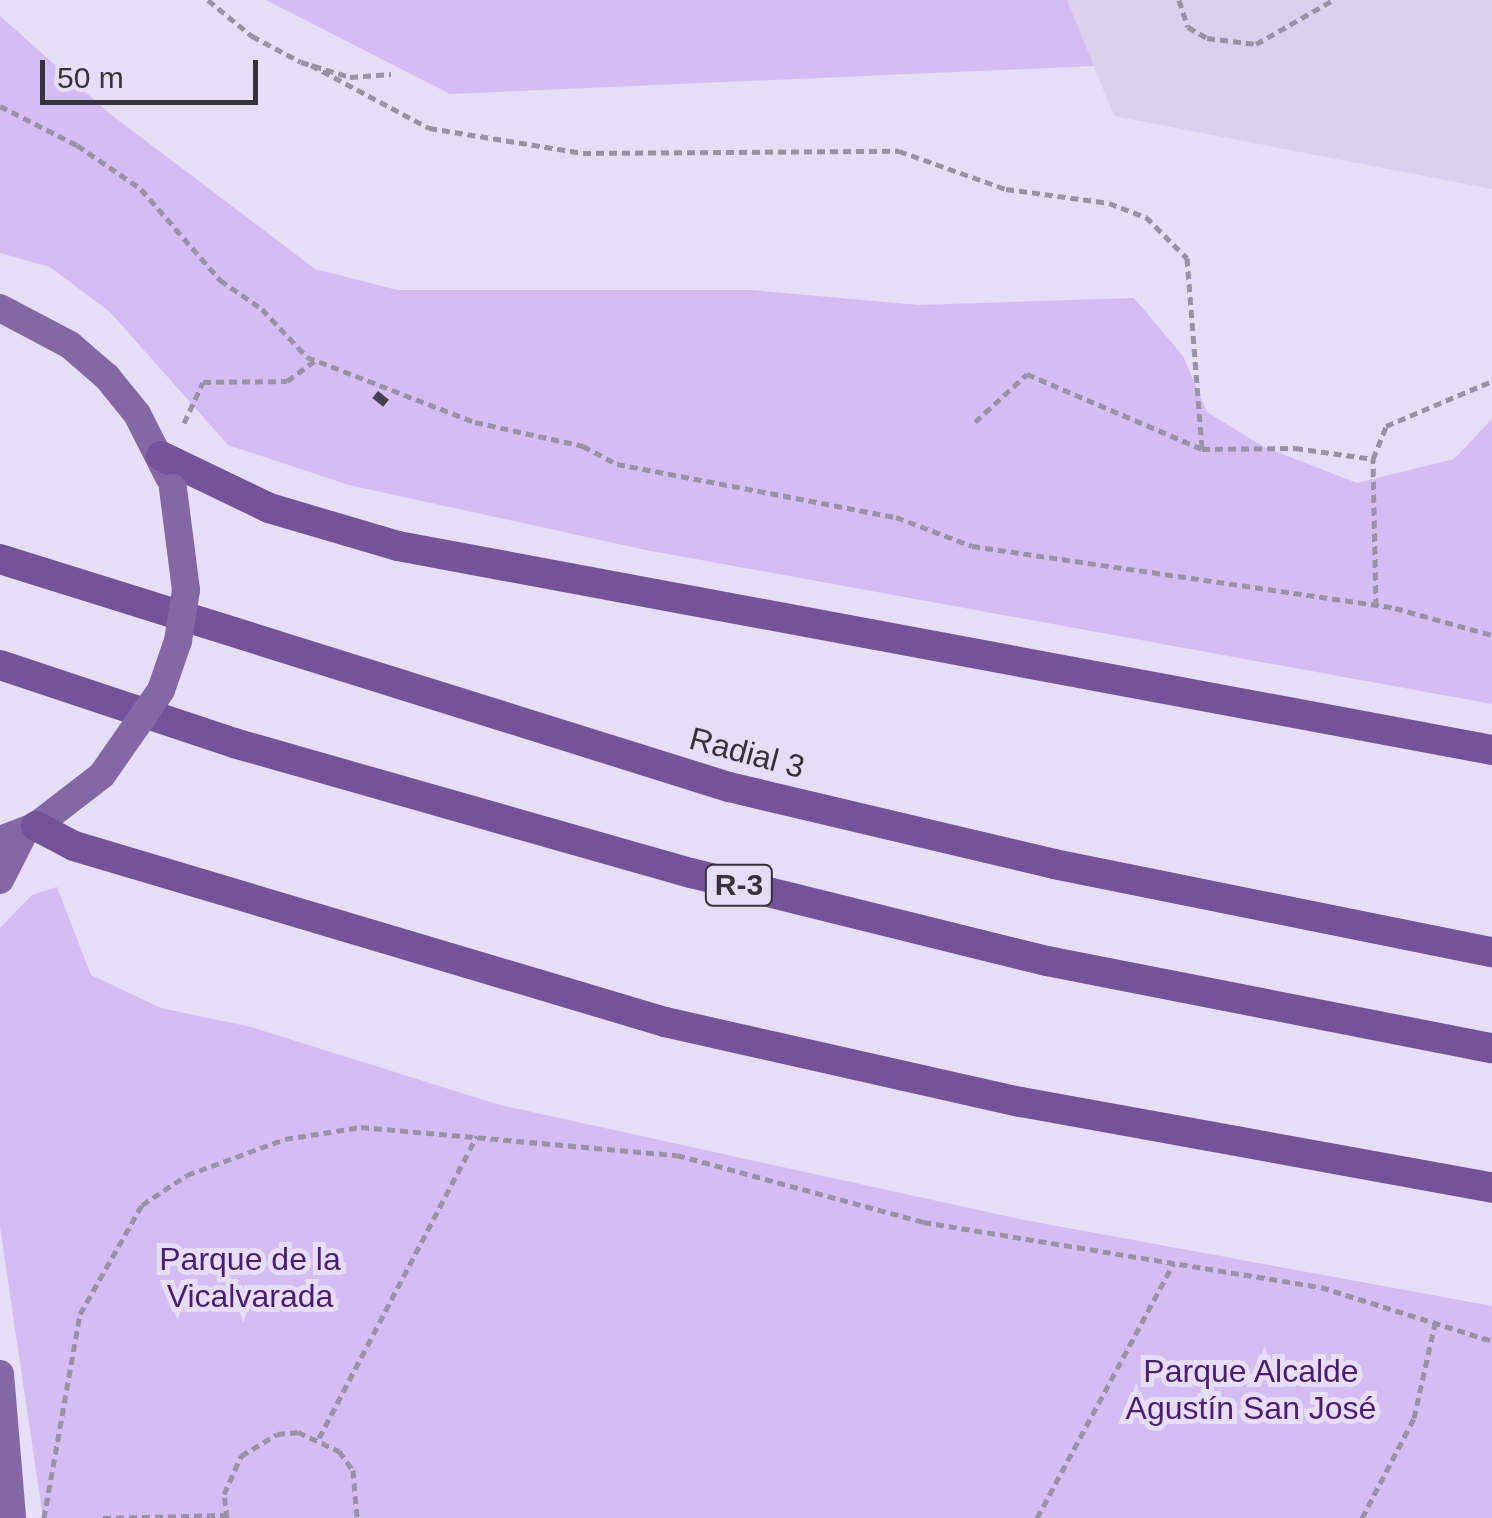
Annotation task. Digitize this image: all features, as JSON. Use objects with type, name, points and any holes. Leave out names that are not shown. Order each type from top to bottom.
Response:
[{"type":"highway","points":[[160,456],[269,508],[398,546],[1492,750]]},
{"type":"highway","points":[[0,542],[281,652]]},
{"type":"highway","name":"Radial 3","points":[[0,559],[281,652],[730,788],[1054,864],[1492,952]]},
{"type":"highway","name":"R-3","points":[[0,664],[234,743]]},
{"type":"highway","name":"R-3","points":[[0,681],[691,873],[1028,956],[1492,1048]]},
{"type":"highway","points":[[20,832],[664,1022],[1021,1102],[1492,1188]]},
{"type":"main road","points":[[0,308],[70,345],[107,377],[160,456],[173,488],[185,573],[178,641],[161,690],[102,775],[20,832],[0,880]]},
{"type":"main road","points":[[0,1374],[12,1518]]},
{"type":"path","points":[[208,0],[252,36],[374,104],[429,128],[583,153],[900,151],[1006,189],[1069,193],[1146,217],[1187,258],[1202,449]]},
{"type":"path","points":[[1179,0],[1188,27],[1206,38],[1256,44],[1332,0]]},
{"type":"path","points":[[311,66],[350,78],[391,74]]},
{"type":"path","points":[[0,106],[77,145],[141,189],[220,280],[316,360],[475,422],[567,442],[616,464],[896,517],[972,546],[1376,606],[1492,635]]},
{"type":"path","points":[[184,423],[203,382],[287,381],[316,360]]},
{"type":"path","points":[[974,422],[1027,374],[1202,449],[1295,448],[1373,459]]},
{"type":"path","points":[[1376,606],[1373,459],[1386,426],[1492,380]]},
{"type":"path","points":[[44,1518],[80,1314],[142,1205],[187,1175],[285,1139],[361,1127],[678,1154],[923,1222],[1321,1287],[1492,1341]]},
{"type":"path","points":[[319,1438],[477,1136]]},
{"type":"path","points":[[1037,1518],[1174,1262]]},
{"type":"path","points":[[1362,1518],[1414,1418],[1435,1323]]},
{"type":"path","points":[[103,1518],[226,1517],[229,1473],[240,1456],[277,1434],[319,1438],[352,1470],[357,1518]]},
{"type":"shaded area","points":[[1067,0],[1492,0],[1492,189],[1114,116]]},
{"type":"green space","points":[[266,0],[1067,0],[1094,66],[450,94]]},
{"type":"green space","points":[[0,16],[109,113],[315,269],[397,290],[752,290],[919,305],[1134,298],[1183,356],[1207,412],[1264,447],[1357,483],[1454,459],[1492,419],[1492,704],[646,550],[349,485],[228,445],[110,312],[50,267],[0,253]]},
{"type":"green space","name":"Parque de la Vicalvarada","points":[[57,887],[91,975],[161,1008],[251,1027],[500,1105],[1019,1219],[1492,1306],[1492,1518],[43,1518],[0,1227],[0,928],[32,895]]},
{"type":"building","points":[[378,391],[389,400],[383,407],[372,398]]},
{"type":"park label","name":"Parque Alcalde Agustín San José","points":[[1251,1390]]}]
